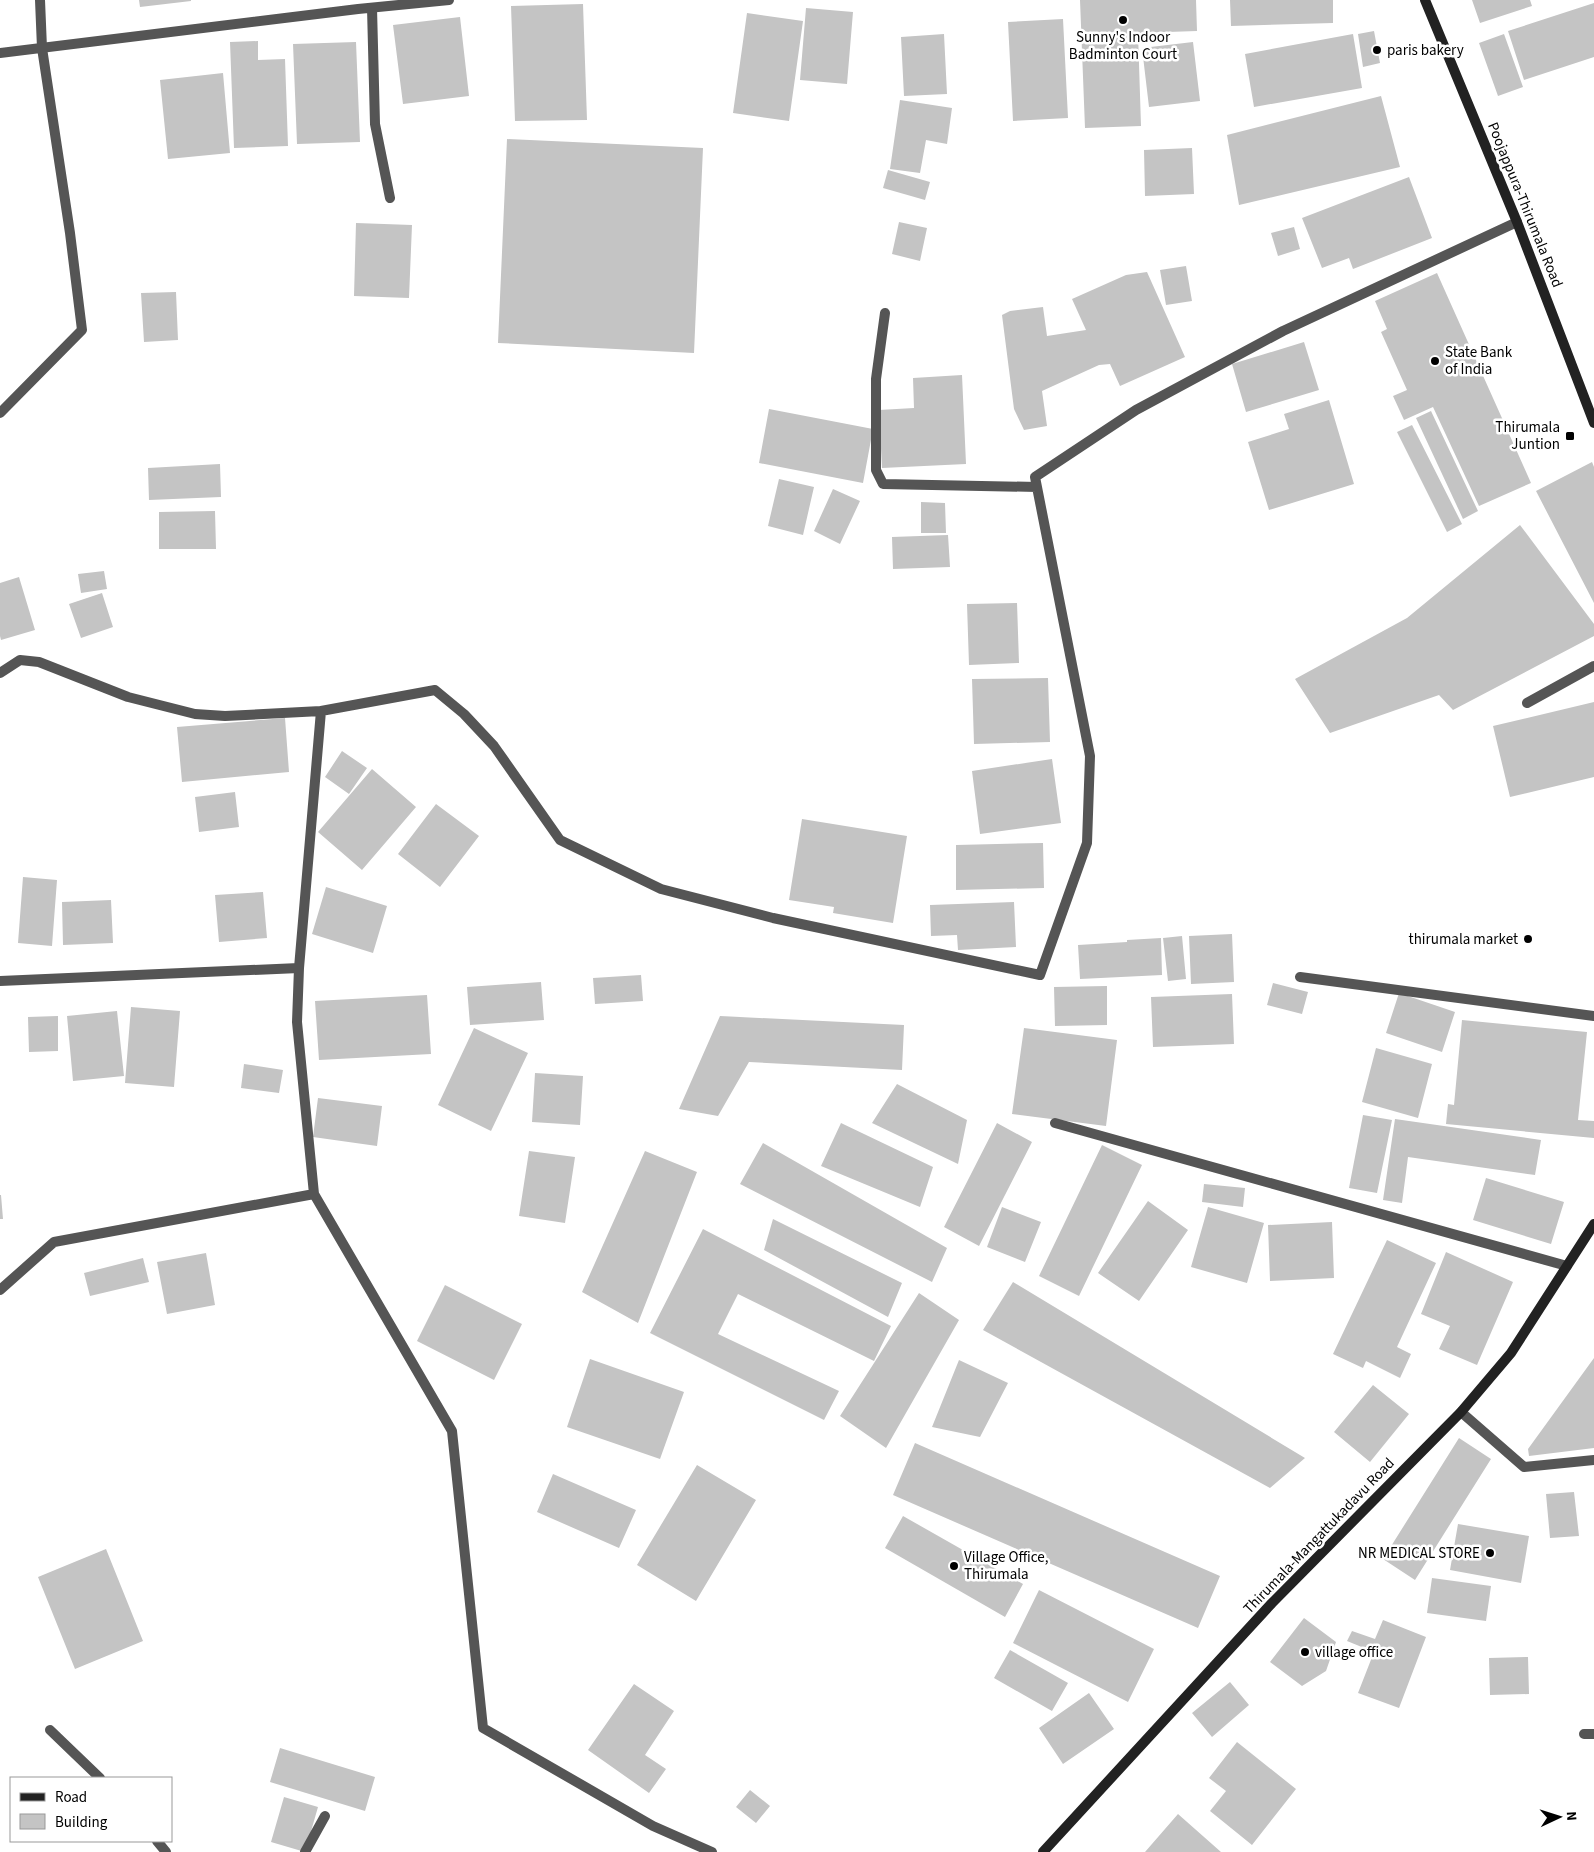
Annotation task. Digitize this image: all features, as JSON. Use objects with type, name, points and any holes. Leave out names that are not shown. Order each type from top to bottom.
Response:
[{"type":"main road","name":"Poojappura-Thirumala Road","points":[[1425,0],[1517,222],[1594,423]]},
{"type":"main road","name":"Thirumala-Mangattukadavu Road","points":[[1043,1852],[1272,1603],[1461,1412],[1511,1353],[1594,1224]]},
{"type":"street","points":[[0,412],[82,330],[70,233],[42,48],[40,0]]},
{"type":"street","points":[[0,53],[449,0]]},
{"type":"street","points":[[372,8],[375,124],[390,198]]},
{"type":"street","points":[[0,673],[20,660],[39,662],[128,697],[195,714],[225,716],[321,711],[435,690],[464,714],[494,746],[560,840],[661,890],[773,918],[1040,975],[1087,843],[1090,756],[1035,477],[1136,410],[1283,331],[1517,222]]},
{"type":"street","points":[[885,313],[876,388],[876,470],[883,484],[1037,487]]},
{"type":"street","points":[[1527,703],[1594,666]]},
{"type":"street","points":[[321,711],[299,968],[297,1022],[314,1194],[452,1431],[483,1728],[653,1826],[712,1852]]},
{"type":"street","points":[[0,981],[299,968]]},
{"type":"street","points":[[1300,977],[1594,1016]]},
{"type":"street","points":[[1055,1123],[1567,1266]]},
{"type":"street","points":[[0,1290],[54,1242],[314,1194]]},
{"type":"street","points":[[1461,1412],[1524,1467],[1594,1460]]},
{"type":"street","points":[[50,1730],[99,1777]]},
{"type":"street","points":[[305,1852],[325,1816]]},
{"type":"building","points":[[139,0],[191,0],[191,1],[140,7]]},
{"type":"building","points":[[1080,0],[1196,0],[1197,31],[1138,33],[1141,126],[1085,128]]},
{"type":"building","points":[[1230,0],[1333,0],[1333,23],[1231,26]]},
{"type":"building","points":[[1472,0],[1530,0],[1532,6],[1480,23]]},
{"type":"building","points":[[1594,3],[1594,57],[1524,80],[1508,31]]},
{"type":"building","points":[[583,4],[587,120],[515,121],[511,6]]},
{"type":"building","points":[[806,8],[853,12],[847,84],[800,80]]},
{"type":"building","points":[[747,13],[803,21],[789,121],[733,113]]},
{"type":"building","points":[[460,17],[469,96],[403,104],[393,25]]},
{"type":"building","points":[[1063,19],[1068,118],[1013,121],[1008,22]]},
{"type":"building","points":[[1374,31],[1380,63],[1363,67],[1358,34]]},
{"type":"building","points":[[944,34],[947,94],[904,96],[901,37]]},
{"type":"building","points":[[1353,34],[1362,88],[1254,107],[1245,54]]},
{"type":"building","points":[[1504,34],[1523,87],[1498,96],[1479,43]]},
{"type":"building","points":[[258,41],[258,60],[285,59],[288,146],[234,148],[230,42]]},
{"type":"building","points":[[356,42],[360,142],[297,144],[293,44]]},
{"type":"building","points":[[1193,42],[1200,101],[1149,107],[1142,48]]},
{"type":"building","points":[[223,73],[230,153],[168,159],[160,80]]},
{"type":"building","points":[[1381,96],[1400,167],[1239,205],[1227,135]]},
{"type":"building","points":[[900,100],[952,108],[947,144],[926,140],[920,173],[890,169]]},
{"type":"building","points":[[507,139],[703,148],[694,353],[498,343]]},
{"type":"building","points":[[1192,148],[1194,194],[1145,196],[1144,150]]},
{"type":"building","points":[[888,170],[930,182],[925,200],[883,188]]},
{"type":"building","points":[[1409,177],[1432,238],[1353,269],[1349,258],[1322,268],[1302,218]]},
{"type":"building","points":[[899,222],[927,228],[920,261],[892,254]]},
{"type":"building","points":[[356,223],[412,225],[409,298],[354,296]]},
{"type":"building","points":[[1294,227],[1300,249],[1278,256],[1271,233]]},
{"type":"building","points":[[1186,266],[1192,301],[1166,305],[1160,270]]},
{"type":"building","points":[[1147,272],[1185,357],[1120,386],[1110,364],[1099,365],[1042,391],[1047,426],[1024,430],[1014,409],[1002,315],[1010,311],[1043,307],[1047,336],[1086,330],[1072,299],[1126,275]]},
{"type":"building","name":"State Bank of India","points":[[1437,273],[1531,483],[1479,506],[1433,407],[1404,420],[1393,396],[1407,390],[1381,332],[1387,329],[1375,301]]},
{"type":"building","points":[[176,292],[178,340],[144,342],[141,293]]},
{"type":"building","points":[[1304,342],[1319,390],[1246,412],[1232,364]]},
{"type":"building","points":[[962,375],[966,464],[882,468],[879,410],[914,408],[913,378]]},
{"type":"building","points":[[1329,400],[1354,484],[1269,510],[1248,442],[1289,429],[1284,414]]},
{"type":"building","points":[[769,409],[873,429],[863,483],[759,463]]},
{"type":"building","points":[[1431,411],[1478,511],[1463,519],[1416,418]]},
{"type":"building","points":[[1412,425],[1462,524],[1447,532],[1397,432]]},
{"type":"building","points":[[1592,462],[1594,467],[1594,603],[1536,491]]},
{"type":"building","points":[[220,464],[221,497],[149,500],[148,468]]},
{"type":"building","points":[[779,479],[814,487],[803,535],[768,526]]},
{"type":"building","points":[[833,489],[860,501],[840,544],[814,531]]},
{"type":"building","points":[[921,502],[945,503],[946,533],[921,533]]},
{"type":"building","points":[[215,511],[216,549],[159,549],[159,512]]},
{"type":"building","points":[[1520,525],[1594,624],[1594,636],[1453,710],[1439,695],[1330,733],[1295,679],[1407,618]]},
{"type":"building","points":[[948,535],[950,567],[893,569],[892,537]]},
{"type":"building","points":[[104,571],[107,589],[81,593],[78,574]]},
{"type":"building","points":[[19,577],[35,630],[1,640],[0,583]]},
{"type":"building","points":[[102,593],[113,627],[81,638],[69,604]]},
{"type":"building","points":[[1017,603],[1019,663],[969,665],[967,604]]},
{"type":"building","points":[[1048,678],[1050,742],[974,744],[972,679]]},
{"type":"building","points":[[1594,702],[1594,777],[1510,797],[1493,726]]},
{"type":"building","points":[[285,718],[289,772],[182,782],[177,727]]},
{"type":"building","points":[[342,751],[367,768],[349,794],[325,777]]},
{"type":"building","points":[[1052,759],[1061,823],[980,834],[972,771]]},
{"type":"building","points":[[372,769],[416,807],[362,870],[318,832]]},
{"type":"building","points":[[235,792],[239,827],[199,832],[195,797]]},
{"type":"building","points":[[436,804],[479,836],[440,887],[398,854]]},
{"type":"building","points":[[802,819],[907,836],[893,923],[833,913],[834,907],[789,900]]},
{"type":"building","points":[[1043,843],[1044,888],[956,890],[956,845]]},
{"type":"building","points":[[23,877],[57,880],[52,946],[18,943]]},
{"type":"building","points":[[326,887],[387,906],[373,953],[312,934]]},
{"type":"building","points":[[263,892],[267,938],[219,942],[215,895]]},
{"type":"building","points":[[111,900],[113,943],[63,945],[62,902]]},
{"type":"building","points":[[1014,902],[1016,947],[958,950],[957,935],[931,936],[930,905]]},
{"type":"building","points":[[1232,934],[1234,982],[1191,984],[1189,936]]},
{"type":"building","points":[[1182,936],[1186,979],[1168,981],[1163,938]]},
{"type":"building","points":[[1161,938],[1162,975],[1080,979],[1078,945]]},
{"type":"building","points":[[641,975],[643,1001],[595,1004],[593,978]]},
{"type":"building","points":[[541,982],[544,1020],[470,1025],[467,987]]},
{"type":"building","points":[[1273,983],[1308,992],[1302,1014],[1267,1005]]},
{"type":"building","points":[[1107,986],[1107,1025],[1055,1026],[1054,987]]},
{"type":"building","points":[[1399,993],[1455,1012],[1442,1052],[1386,1033]]},
{"type":"building","points":[[1232,994],[1234,1044],[1153,1047],[1151,997]]},
{"type":"building","points":[[427,995],[431,1054],[319,1060],[315,1001]]},
{"type":"building","points":[[131,1007],[180,1011],[174,1087],[125,1083]]},
{"type":"building","points":[[117,1011],[124,1076],[73,1081],[67,1016]]},
{"type":"building","points":[[58,1016],[58,1051],[29,1052],[28,1017]]},
{"type":"building","points":[[720,1016],[904,1025],[902,1070],[749,1062],[718,1116],[679,1109]]},
{"type":"building","points":[[1462,1020],[1587,1032],[1578,1120],[1594,1121],[1594,1138],[1446,1124],[1448,1104],[1454,1105]]},
{"type":"building","points":[[474,1028],[528,1053],[491,1131],[438,1105]]},
{"type":"building","points":[[1024,1028],[1117,1040],[1106,1126],[1012,1114]]},
{"type":"building","points":[[1376,1048],[1432,1064],[1418,1118],[1362,1102]]},
{"type":"building","points":[[244,1064],[283,1070],[279,1093],[241,1088]]},
{"type":"building","points":[[535,1073],[583,1076],[580,1125],[532,1122]]},
{"type":"building","points":[[897,1084],[967,1120],[958,1164],[872,1123]]},
{"type":"building","points":[[318,1098],[382,1106],[377,1146],[313,1137]]},
{"type":"building","points":[[1363,1115],[1392,1120],[1377,1193],[1349,1188]]},
{"type":"building","points":[[1395,1119],[1541,1140],[1535,1175],[1408,1157],[1402,1203],[1383,1200]]},
{"type":"building","points":[[841,1123],[933,1167],[920,1207],[821,1166]]},
{"type":"building","points":[[997,1123],[1032,1142],[979,1246],[944,1227]]},
{"type":"building","points":[[763,1143],[947,1248],[932,1282],[740,1184]]},
{"type":"building","points":[[1102,1145],[1142,1165],[1079,1296],[1039,1276]]},
{"type":"building","points":[[529,1151],[575,1157],[565,1223],[519,1216]]},
{"type":"building","points":[[645,1151],[697,1172],[638,1323],[582,1292]]},
{"type":"building","points":[[1486,1178],[1564,1202],[1551,1244],[1473,1220]]},
{"type":"building","points":[[1204,1184],[1245,1188],[1243,1207],[1202,1202]]},
{"type":"building","points":[[1,1195],[3,1219],[0,1219]]},
{"type":"building","points":[[1148,1201],[1188,1230],[1139,1301],[1098,1273]]},
{"type":"building","points":[[1002,1207],[1041,1222],[1025,1262],[987,1247]]},
{"type":"building","points":[[1208,1207],[1264,1223],[1247,1283],[1191,1267]]},
{"type":"building","points":[[773,1219],[902,1283],[888,1317],[764,1250]]},
{"type":"building","points":[[1332,1222],[1334,1278],[1270,1281],[1268,1225]]},
{"type":"building","points":[[703,1229],[891,1326],[874,1361],[738,1294],[718,1334],[839,1391],[824,1420],[650,1333]]},
{"type":"building","points":[[1387,1240],[1436,1263],[1397,1347],[1411,1354],[1400,1378],[1366,1361],[1363,1368],[1333,1354]]},
{"type":"building","points":[[1446,1252],[1513,1282],[1477,1365],[1439,1349],[1450,1326],[1421,1314]]},
{"type":"building","points":[[206,1253],[215,1305],[167,1314],[157,1262]]},
{"type":"building","points":[[143,1258],[149,1282],[90,1296],[84,1273]]},
{"type":"building","points":[[1013,1282],[1305,1458],[1270,1488],[983,1330]]},
{"type":"building","points":[[445,1285],[522,1324],[494,1380],[417,1341]]},
{"type":"building","points":[[919,1293],[959,1320],[886,1448],[840,1416]]},
{"type":"building","points":[[1594,1358],[1594,1448],[1529,1456],[1528,1449]]},
{"type":"building","points":[[590,1359],[684,1392],[660,1459],[567,1427]]},
{"type":"building","points":[[959,1360],[1008,1383],[980,1437],[932,1427]]},
{"type":"building","points":[[1373,1385],[1409,1414],[1370,1462],[1334,1432]]},
{"type":"building","points":[[1459,1438],[1491,1459],[1415,1580],[1383,1559]]},
{"type":"building","points":[[915,1443],[1220,1576],[1198,1628],[893,1495]]},
{"type":"building","points":[[697,1465],[756,1500],[696,1601],[637,1565]]},
{"type":"building","points":[[553,1474],[636,1510],[619,1548],[537,1512]]},
{"type":"building","points":[[1574,1492],[1579,1536],[1550,1538],[1546,1494]]},
{"type":"building","name":"Village Office, Thirumala","points":[[903,1516],[1023,1584],[1005,1617],[885,1548]]},
{"type":"building","name":"NR MEDICAL STORE","points":[[1458,1524],[1529,1536],[1521,1583],[1450,1570]]},
{"type":"building","points":[[106,1549],[143,1641],[75,1669],[38,1577]]},
{"type":"building","points":[[1432,1578],[1491,1586],[1486,1621],[1427,1613]]},
{"type":"building","points":[[1039,1590],[1154,1649],[1128,1702],[1013,1643]]},
{"type":"building","name":"village office","points":[[1304,1618],[1336,1642],[1326,1671],[1302,1686],[1270,1662]]},
{"type":"building","points":[[1383,1620],[1426,1637],[1399,1708],[1358,1693],[1374,1652],[1347,1641],[1352,1631],[1375,1639]]},
{"type":"building","points":[[1010,1650],[1068,1683],[1052,1711],[994,1678]]},
{"type":"building","points":[[1528,1657],[1529,1694],[1490,1695],[1489,1658]]},
{"type":"building","points":[[1230,1682],[1249,1705],[1212,1737],[1192,1713]]},
{"type":"building","points":[[634,1684],[674,1711],[645,1755],[666,1769],[649,1793],[588,1750]]},
{"type":"building","points":[[1089,1693],[1114,1729],[1063,1764],[1039,1728]]},
{"type":"building","points":[[1237,1742],[1296,1789],[1252,1845],[1210,1811],[1226,1791],[1209,1778]]},
{"type":"building","points":[[280,1748],[375,1777],[365,1811],[270,1782]]},
{"type":"building","points":[[750,1790],[770,1806],[756,1823],[736,1807]]},
{"type":"building","points":[[284,1797],[318,1807],[305,1852],[271,1842]]},
{"type":"building","points":[[1178,1814],[1221,1852],[1145,1852]]},
{"type":"place","name":"Sunny's Indoor Badminton Court","points":[[1123,20]]},
{"type":"place","name":"paris bakery","points":[[1377,50]]},
{"type":"place","name":"State Bank of India","points":[[1435,361]]},
{"type":"place","name":"Thirumala Juntion","points":[[1570,436]]},
{"type":"place","name":"thirumala market","points":[[1528,939]]},
{"type":"place","name":"NR MEDICAL STORE","points":[[1490,1553]]},
{"type":"place","name":"Village Office, Thirumala","points":[[954,1566]]},
{"type":"place","name":"village office","points":[[1305,1652]]}]
